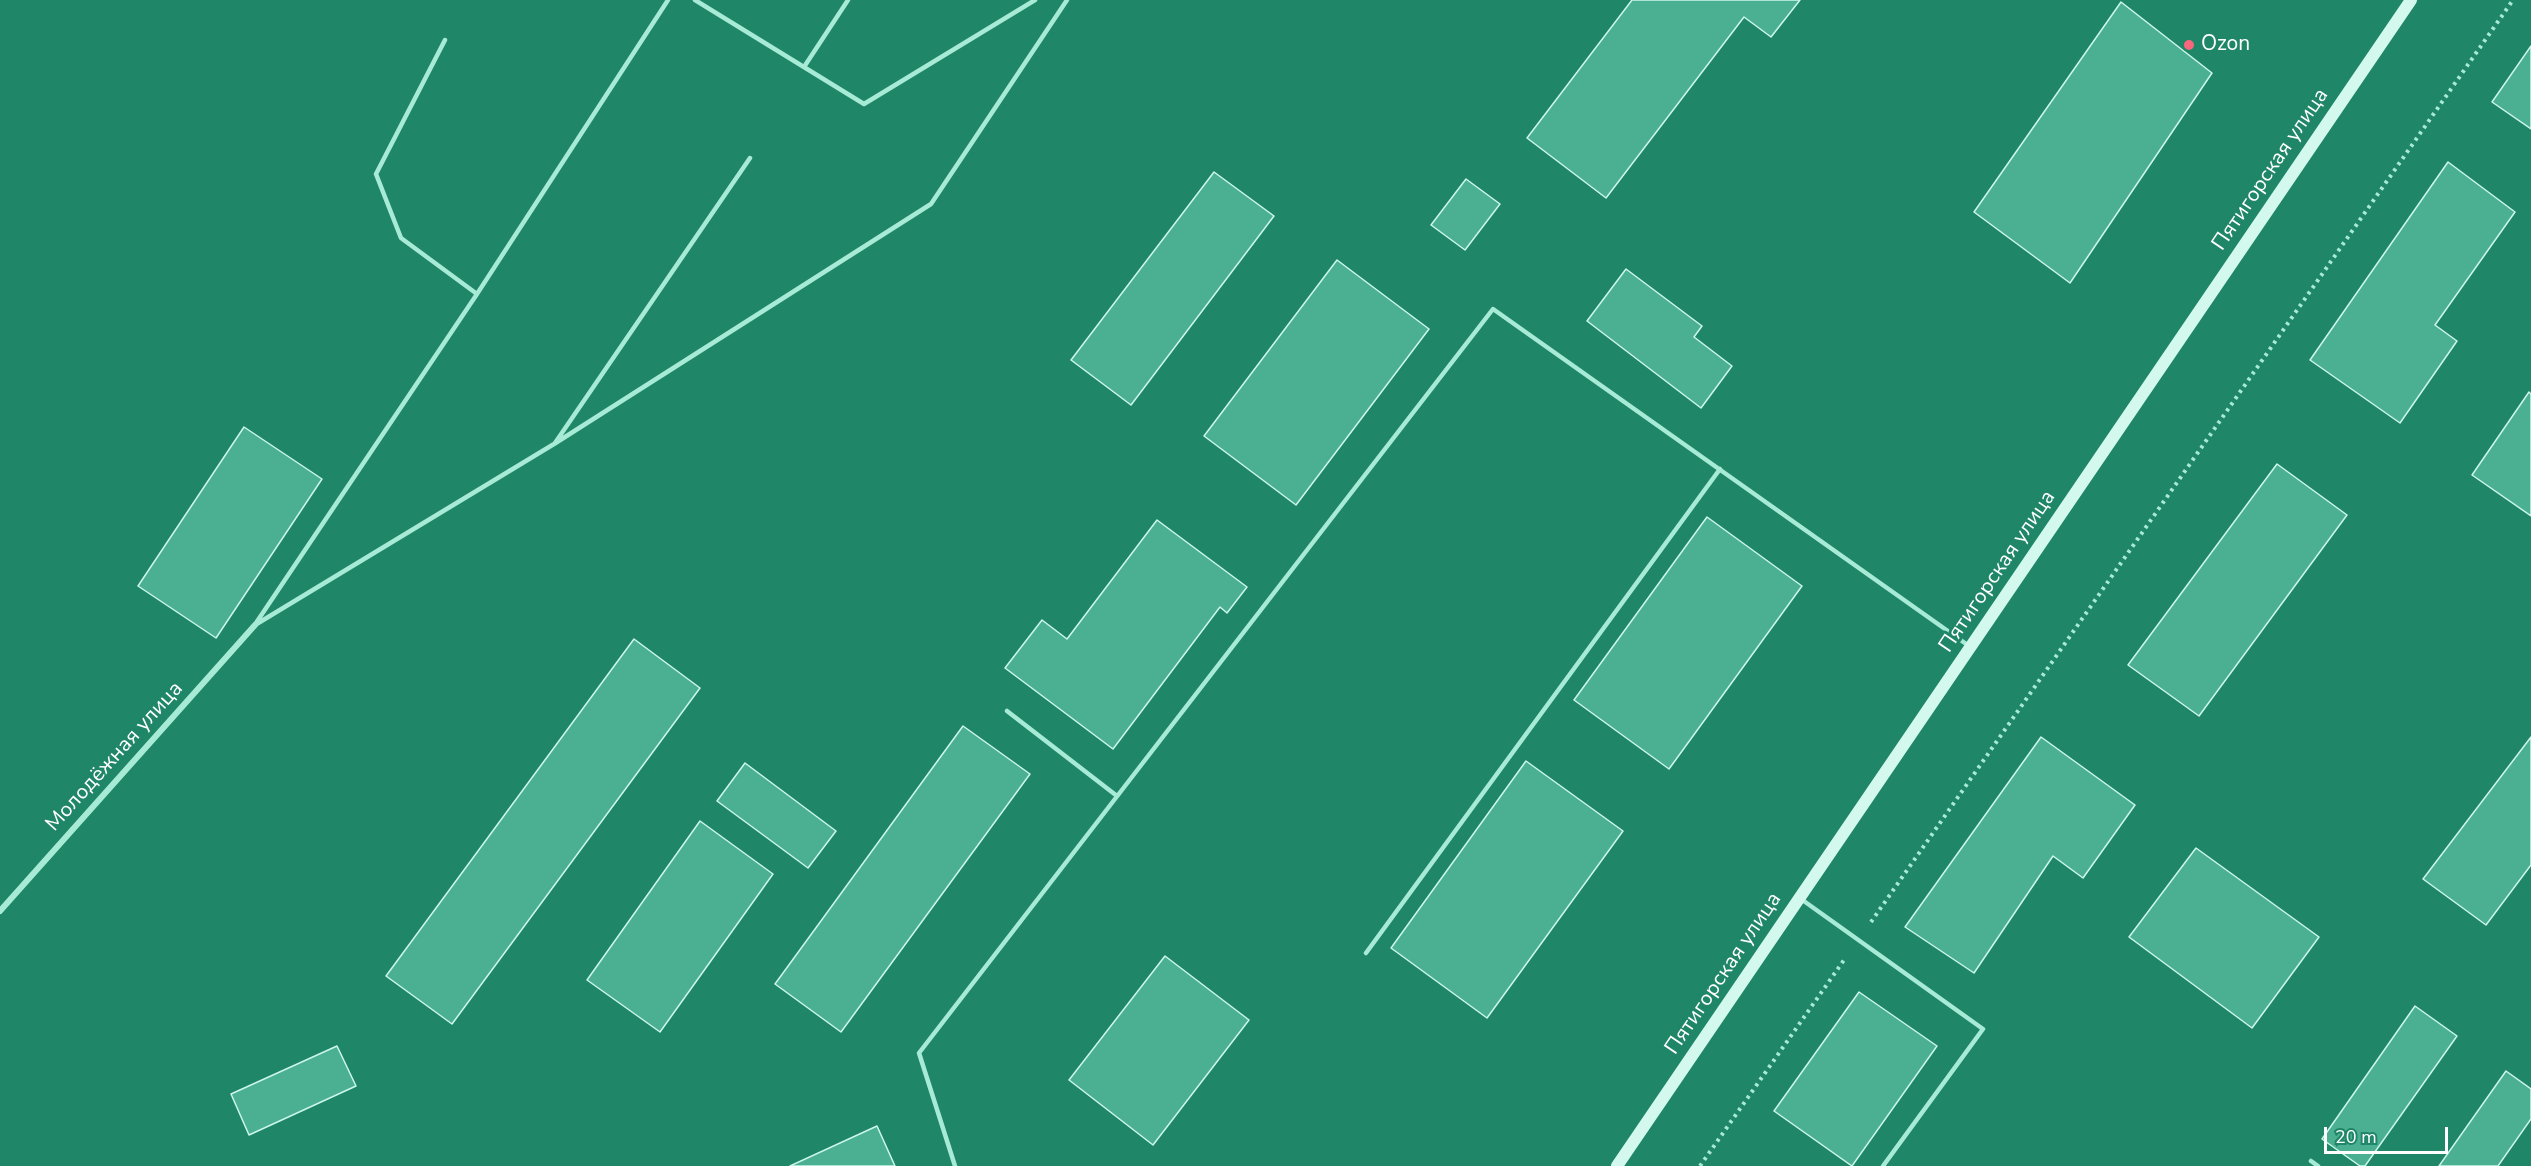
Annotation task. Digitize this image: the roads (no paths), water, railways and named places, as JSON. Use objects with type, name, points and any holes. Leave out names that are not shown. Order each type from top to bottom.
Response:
[{"type":"street","name":"Пятигорская улица","points":[[1617,1166],[2411,0]]},
{"type":"street","name":"Молодёжная улица","points":[[0,912],[255,625]]},
{"type":"lane","points":[[255,625],[477,294],[668,0]]},
{"type":"lane","points":[[695,0],[864,104],[1035,0]]},
{"type":"lane","points":[[804,67],[848,0]]},
{"type":"lane","points":[[255,625],[554,444],[931,204],[1067,0]]},
{"type":"lane","points":[[445,40],[376,174],[401,238],[477,294]]},
{"type":"lane","points":[[554,444],[750,158]]},
{"type":"lane","points":[[956,1166],[920,1053],[1493,309],[1971,647]]},
{"type":"lane","points":[[1366,953],[1720,470]]},
{"type":"lane","points":[[1006,711],[1117,796]]},
{"type":"lane","points":[[1799,898],[1983,1029],[1883,1166]]},
{"type":"lane","points":[[2311,1161],[2318,1166]]},
{"type":"place","name":"Ozon","points":[[2189,45]]}]
